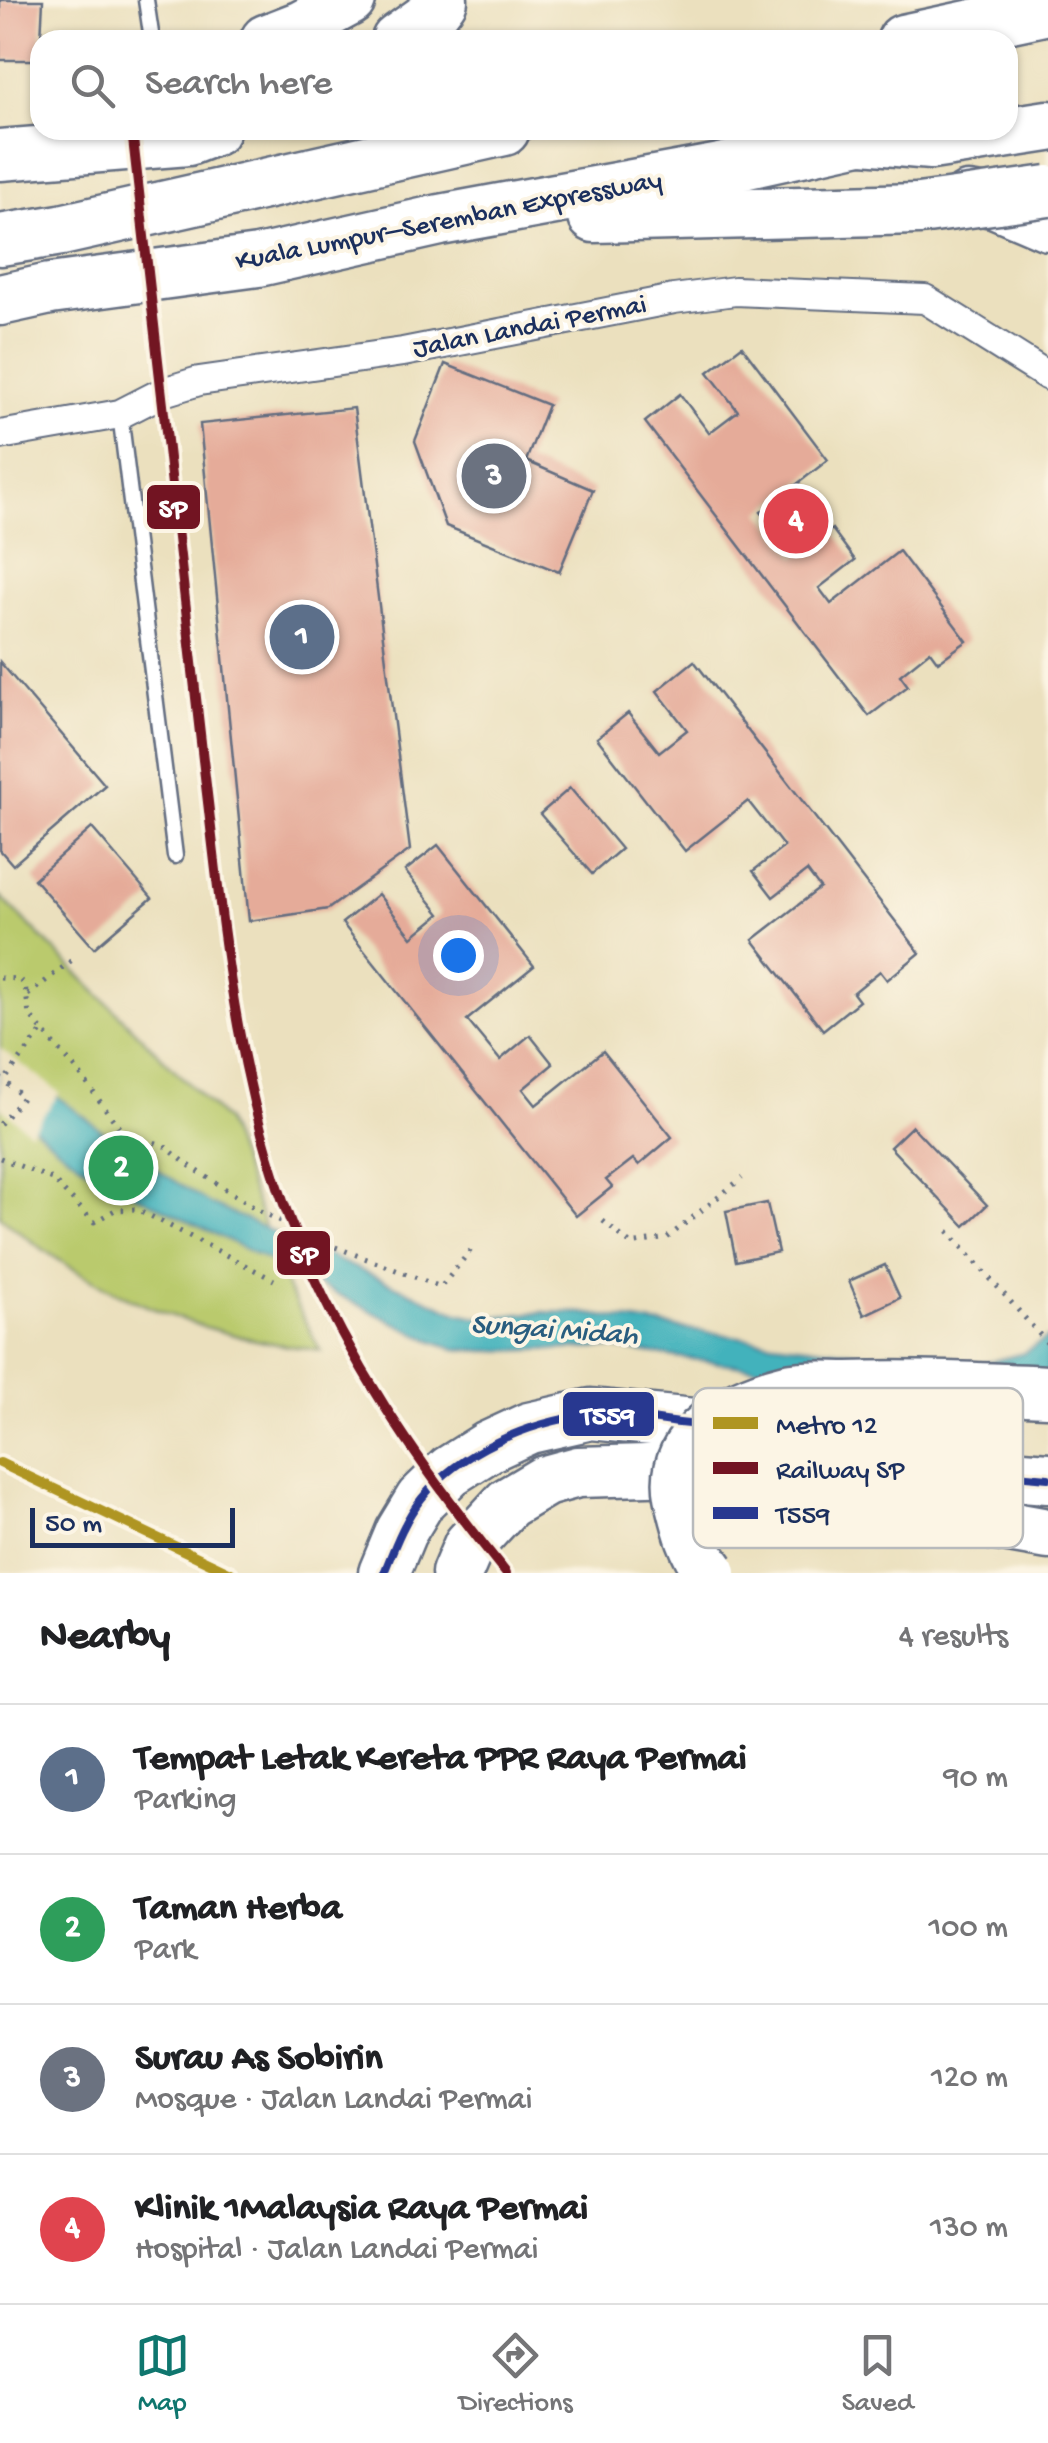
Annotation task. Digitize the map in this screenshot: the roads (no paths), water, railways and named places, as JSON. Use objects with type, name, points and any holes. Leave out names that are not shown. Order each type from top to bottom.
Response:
[{"type":"highway","points":[[292,30],[350,0]]},
{"type":"highway","points":[[410,30],[442,0]]},
{"type":"highway","points":[[951,30],[1048,10]]},
{"type":"highway","points":[[1018,101],[1048,94]]},
{"type":"highway","name":"Kuala Lumpur–Seremban Expressway","points":[[1018,131],[1048,126]]},
{"type":"highway","points":[[0,152],[30,140]]},
{"type":"highway","points":[[0,152],[188,140]]},
{"type":"highway","points":[[0,240],[62,230],[460,140]]},
{"type":"highway","name":"Kuala Lumpur–Seremban Expressway","points":[[0,300],[258,261],[440,220],[720,169],[853,140]]},
{"type":"highway","name":"Kuala Lumpur–Seremban Expressway","points":[[911,140],[931,144],[957,140]]},
{"type":"highway","points":[[720,169],[994,202],[1048,225]]},
{"type":"highway","points":[[440,220],[919,209],[1048,191]]},
{"type":"highway","points":[[790,1388],[959,1388]]},
{"type":"highway","points":[[1023,1390],[1048,1391]]},
{"type":"highway","points":[[384,1573],[401,1532],[421,1500],[450,1471],[488,1447],[529,1428],[592,1414],[693,1424]]},
{"type":"highway","points":[[693,1441],[682,1457],[677,1482],[693,1548]]},
{"type":"highway","points":[[459,1567],[469,1545],[508,1503],[545,1480],[578,1472],[693,1471]]},
{"type":"highway","points":[[1023,1476],[1048,1478]]},
{"type":"highway","points":[[1023,1530],[1048,1534]]},
{"type":"highway","points":[[693,1548],[711,1573]]},
{"type":"street","name":"Jalan Landai Permai","points":[[0,434],[120,414],[164,392],[199,381],[403,352],[734,291],[925,299],[1048,376]]},
{"type":"lane","points":[[146,0],[150,30]]},
{"type":"lane","points":[[120,414],[175,856]]},
{"type":"water","name":"Sungai Midah","points":[[0,1053],[134,1155],[212,1205],[458,1313],[482,1318],[541,1312],[583,1313],[971,1367],[1024,1353],[1048,1338],[1048,1375],[824,1377],[611,1348],[454,1349],[101,1178],[0,1100]]},
{"type":"metro line","name":"12","points":[[0,1463],[231,1573]]},
{"type":"rail line","name":"SP","points":[[133,140],[224,936],[256,1110],[291,1223],[333,1317],[413,1449],[506,1573]]},
{"type":"place","name":"Surau As Sobirin","points":[[494,476]]},
{"type":"place","name":"Klinik 1Malaysia Raya Permai","points":[[796,521]]},
{"type":"place","name":"Tempat Letak Kereta PPR Raya Permai","points":[[302,637]]},
{"type":"place","name":"Taman Herba","points":[[121,1168]]}]
